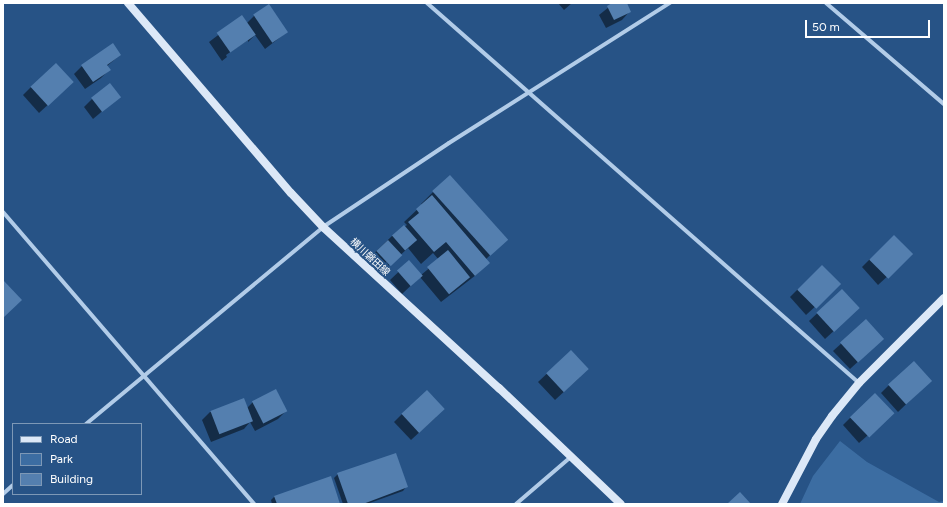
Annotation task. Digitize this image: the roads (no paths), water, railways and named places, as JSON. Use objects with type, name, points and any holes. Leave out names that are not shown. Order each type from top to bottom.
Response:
[{"type":"main road","name":"横川磐田線","points":[[128,3],[286,187],[323,227],[572,456],[621,504]]},
{"type":"main road","points":[[782,504],[816,439],[859,383],[944,298]]},
{"type":"street","points":[[427,3],[859,383]]},
{"type":"street","points":[[87,423],[323,227],[449,143],[670,3]]},
{"type":"street","points":[[826,3],[944,104]]},
{"type":"street","points":[[3,212],[254,504]]},
{"type":"street","points":[[516,504],[572,456]]},
{"type":"street","points":[[3,494],[12,487]]}]
